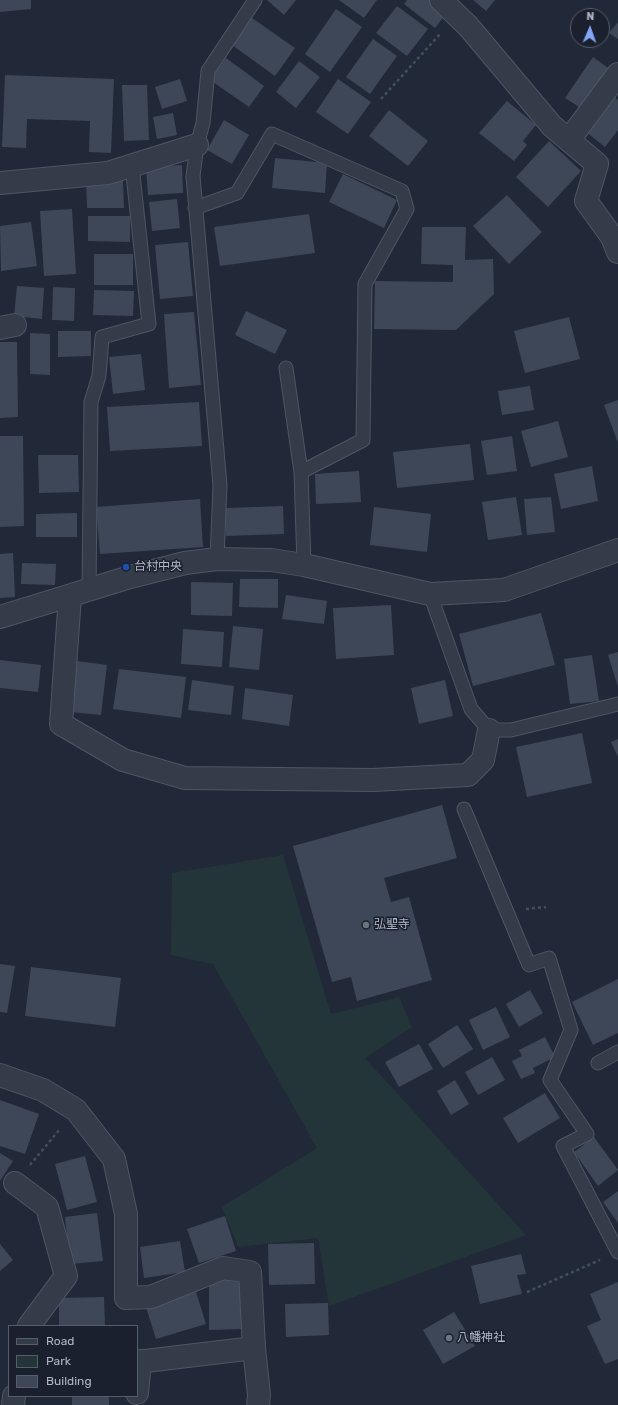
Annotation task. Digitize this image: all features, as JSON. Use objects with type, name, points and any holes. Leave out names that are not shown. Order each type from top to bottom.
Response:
[{"type":"street","points":[[440,0],[468,26],[552,126],[597,164],[586,202],[612,237],[618,252]]},
{"type":"street","points":[[569,140],[618,74]]},
{"type":"street","points":[[0,182],[108,173],[197,145]]},
{"type":"street","points":[[0,617],[185,563],[217,559],[271,560],[304,565],[430,594],[504,590],[618,550]]},
{"type":"street","points":[[80,593],[61,724],[123,760],[185,778],[373,780],[468,775],[483,760],[489,730]]},
{"type":"street","points":[[0,1074],[43,1090],[76,1110],[114,1159],[126,1214],[126,1298],[152,1297],[223,1268],[250,1272],[254,1348],[259,1395],[258,1405]]},
{"type":"street","points":[[15,1183],[47,1207],[66,1276],[30,1325]]},
{"type":"street","points":[[138,1361],[254,1348]]},
{"type":"lane","points":[[217,559],[220,484],[193,176],[197,145],[203,123],[208,71],[255,0]]},
{"type":"lane","points":[[195,208],[237,193],[272,134],[402,191],[407,209],[365,284],[363,440],[301,472]]},
{"type":"lane","points":[[80,593],[91,402],[99,376],[102,337],[149,324],[132,166]]},
{"type":"lane","points":[[286,368],[301,472],[304,565]]},
{"type":"lane","points":[[430,594],[471,709],[489,730],[511,730],[618,704]]},
{"type":"lane","points":[[464,809],[528,965],[549,958],[571,1030],[550,1080],[587,1134],[563,1146],[618,1252]]},
{"type":"lane","points":[[598,1063],[618,1052]]},
{"type":"path","points":[[381,99],[457,16]]},
{"type":"path","points":[[15,1183],[76,1110]]},
{"type":"path","points":[[527,1292],[604,1259]]},
{"type":"green space","points":[[283,855],[331,1014],[399,997],[412,1027],[365,1058],[526,1235],[329,1306],[318,1238],[238,1247],[222,1207],[317,1148],[213,964],[171,955],[172,873]]},
{"type":"building","points":[[0,0],[31,0],[31,9],[0,12]]},
{"type":"building","points":[[267,0],[296,0],[284,15]]},
{"type":"building","points":[[339,0],[377,0],[364,18]]},
{"type":"building","points":[[407,0],[434,0],[448,11],[435,28],[404,4]]},
{"type":"building","points":[[473,0],[495,0],[486,11]]},
{"type":"building","points":[[397,6],[428,29],[407,56],[376,33]]},
{"type":"building","points":[[336,9],[362,27],[330,72],[305,54]]},
{"type":"building","points":[[252,18],[295,48],[275,76],[232,45]]},
{"type":"building","points":[[618,22],[618,39],[610,34]]},
{"type":"building","points":[[373,39],[397,56],[370,94],[346,77]]},
{"type":"building","points":[[593,57],[611,70],[584,110],[565,98]]},
{"type":"building","points":[[226,58],[264,86],[249,107],[210,80]]},
{"type":"building","points":[[299,61],[320,77],[296,108],[276,92]]},
{"type":"building","points":[[5,75],[114,79],[111,153],[89,152],[90,121],[27,119],[26,148],[2,147]]},
{"type":"building","points":[[180,79],[187,101],[162,109],[155,87]]},
{"type":"building","points":[[338,79],[371,102],[348,134],[316,112]]},
{"type":"building","points":[[122,85],[147,85],[149,140],[124,141]]},
{"type":"building","points":[[613,96],[618,100],[618,130],[605,147],[586,132]]},
{"type":"building","points":[[507,101],[536,125],[523,141],[527,145],[514,161],[479,133]]},
{"type":"building","points":[[389,110],[428,141],[408,166],[369,136]]},
{"type":"building","points":[[173,113],[177,135],[157,139],[153,117]]},
{"type":"building","points":[[224,120],[249,135],[232,164],[207,150]]},
{"type":"building","points":[[549,141],[581,171],[548,207],[516,177]]},
{"type":"building","points":[[275,158],[327,163],[325,193],[272,188]]},
{"type":"building","points":[[182,165],[183,193],[148,195],[146,167]]},
{"type":"building","points":[[343,174],[397,200],[384,228],[329,202]]},
{"type":"building","points":[[123,181],[124,208],[87,208],[86,182]]},
{"type":"building","points":[[507,195],[542,232],[509,264],[473,226]]},
{"type":"building","points":[[177,199],[180,228],[152,231],[149,202]]},
{"type":"building","points":[[72,209],[76,274],[44,276],[40,211]]},
{"type":"building","points":[[309,214],[315,253],[220,266],[214,227]]},
{"type":"building","points":[[88,216],[130,216],[130,242],[88,241]]},
{"type":"building","points":[[31,222],[37,266],[1,271],[0,226]]},
{"type":"building","points":[[422,227],[466,227],[465,260],[493,259],[494,294],[456,330],[374,329],[375,281],[453,282],[453,265],[421,264]]},
{"type":"building","points":[[188,242],[193,296],[160,299],[155,245]]},
{"type":"building","points":[[94,254],[133,254],[133,285],[94,285]]},
{"type":"building","points":[[17,286],[44,288],[42,319],[14,316]]},
{"type":"building","points":[[53,287],[75,288],[74,321],[52,320]]},
{"type":"building","points":[[94,290],[134,291],[133,316],[93,315]]},
{"type":"building","points":[[246,311],[287,330],[275,354],[235,335]]},
{"type":"building","points":[[194,312],[201,385],[169,388],[164,314]]},
{"type":"building","points":[[569,317],[580,359],[525,373],[514,331]]},
{"type":"building","points":[[58,331],[91,331],[91,356],[58,357]]},
{"type":"building","points":[[30,333],[50,334],[50,375],[30,374]]},
{"type":"building","points":[[0,342],[17,342],[18,417],[0,418]]},
{"type":"building","points":[[141,354],[145,390],[113,394],[109,357]]},
{"type":"building","points":[[530,386],[534,410],[502,415],[498,391]]},
{"type":"building","points":[[618,400],[618,443],[604,405]]},
{"type":"building","points":[[199,402],[202,446],[110,451],[107,407]]},
{"type":"building","points":[[558,421],[568,457],[531,467],[521,431]]},
{"type":"building","points":[[0,436],[23,436],[24,526],[0,527]]},
{"type":"building","points":[[512,436],[517,471],[487,475],[481,441]]},
{"type":"building","points":[[470,444],[474,480],[397,488],[393,452]]},
{"type":"building","points":[[38,455],[78,455],[79,492],[39,493]]},
{"type":"building","points":[[592,466],[598,501],[561,509],[554,474]]},
{"type":"building","points":[[359,471],[361,502],[316,504],[315,474]]},
{"type":"building","points":[[516,497],[522,535],[488,540],[482,502]]},
{"type":"building","points":[[551,497],[555,532],[527,535],[524,499]]},
{"type":"building","points":[[200,499],[203,547],[100,554],[96,507]]},
{"type":"building","points":[[283,506],[284,534],[226,536],[226,508]]},
{"type":"building","points":[[374,507],[431,514],[427,552],[370,545]]},
{"type":"building","points":[[77,513],[77,537],[36,537],[36,514]]},
{"type":"building","points":[[13,553],[15,597],[0,598],[0,554]]},
{"type":"building","points":[[22,563],[56,564],[55,585],[21,584]]},
{"type":"building","points":[[240,579],[278,579],[278,608],[239,607]]},
{"type":"building","points":[[191,582],[233,583],[232,616],[191,615]]},
{"type":"building","points":[[286,595],[327,601],[324,624],[282,619]]},
{"type":"building","points":[[391,605],[394,655],[336,659],[333,608]]},
{"type":"building","points":[[541,613],[555,665],[473,686],[459,634]]},
{"type":"building","points":[[233,626],[263,629],[259,670],[229,667]]},
{"type":"building","points":[[183,629],[224,632],[222,667],[181,664]]},
{"type":"building","points":[[618,652],[618,687],[608,655]]},
{"type":"building","points":[[592,655],[599,701],[570,704],[564,659]]},
{"type":"building","points":[[0,660],[41,665],[38,692],[0,688]]},
{"type":"building","points":[[77,661],[107,665],[101,715],[71,712]]},
{"type":"building","points":[[119,669],[186,677],[181,718],[113,709]]},
{"type":"building","points":[[192,680],[234,686],[231,715],[188,710]]},
{"type":"building","points":[[445,680],[453,716],[419,724],[411,688]]},
{"type":"building","points":[[245,688],[293,695],[289,726],[242,719]]},
{"type":"building","points":[[582,733],[592,783],[527,797],[516,747]]},
{"type":"building","points":[[618,739],[618,757],[611,742]]},
{"type":"building","name":"弘聖寺","points":[[442,805],[457,858],[384,878],[391,902],[409,897],[432,980],[357,1001],[351,977],[332,982],[293,846]]},
{"type":"building","points":[[0,964],[15,966],[7,1013],[0,1012]]},
{"type":"building","points":[[31,967],[121,978],[115,1027],[25,1016]]},
{"type":"building","points":[[618,979],[618,1033],[593,1045],[572,1002]]},
{"type":"building","points":[[530,990],[543,1013],[519,1027],[506,1004]]},
{"type":"building","points":[[496,1007],[510,1037],[483,1050],[469,1020]]},
{"type":"building","points":[[457,1025],[473,1049],[443,1068],[428,1044]]},
{"type":"building","points":[[545,1037],[555,1057],[533,1068],[535,1073],[521,1079],[512,1061],[522,1056],[519,1050]]},
{"type":"building","points":[[419,1044],[433,1069],[399,1087],[385,1062]]},
{"type":"building","points":[[492,1057],[505,1080],[478,1095],[465,1072]]},
{"type":"building","points":[[455,1080],[469,1104],[451,1115],[437,1091]]},
{"type":"building","points":[[545,1093],[560,1118],[518,1143],[503,1118]]},
{"type":"building","points":[[0,1100],[39,1114],[25,1154],[0,1146]]},
{"type":"building","points":[[594,1137],[618,1170],[598,1186],[574,1152]]},
{"type":"building","points":[[0,1153],[13,1161],[0,1181]]},
{"type":"building","points":[[85,1156],[97,1202],[67,1210],[55,1164]]},
{"type":"building","points":[[618,1191],[618,1223],[603,1202]]},
{"type":"building","points":[[97,1213],[103,1261],[70,1264],[65,1217]]},
{"type":"building","points":[[225,1216],[236,1251],[199,1263],[187,1229]]},
{"type":"building","points":[[180,1241],[185,1272],[144,1278],[140,1247]]},
{"type":"building","points":[[314,1243],[315,1284],[269,1285],[268,1244]]},
{"type":"building","points":[[0,1244],[13,1260],[0,1271]]},
{"type":"building","points":[[521,1254],[526,1274],[517,1275],[522,1294],[480,1304],[471,1266]]},
{"type":"building","points":[[209,1278],[242,1278],[243,1329],[209,1330]]},
{"type":"building","points":[[618,1282],[618,1359],[605,1364],[587,1326],[601,1320],[590,1294]]},
{"type":"building","points":[[196,1292],[206,1324],[156,1339],[146,1307]]},
{"type":"building","points":[[104,1297],[105,1325],[59,1325],[59,1298]]},
{"type":"building","points":[[328,1303],[329,1335],[286,1337],[285,1304]]},
{"type":"building","name":"八幡神社","points":[[454,1312],[475,1346],[443,1364],[423,1330]]},
{"type":"building","points":[[72,1397],[109,1397],[109,1405],[72,1405]]},
{"type":"place","name":"台村中央","points":[[126,567]]},
{"type":"place","name":"弘聖寺","points":[[366,925]]},
{"type":"place","name":"八幡神社","points":[[449,1338]]}]
